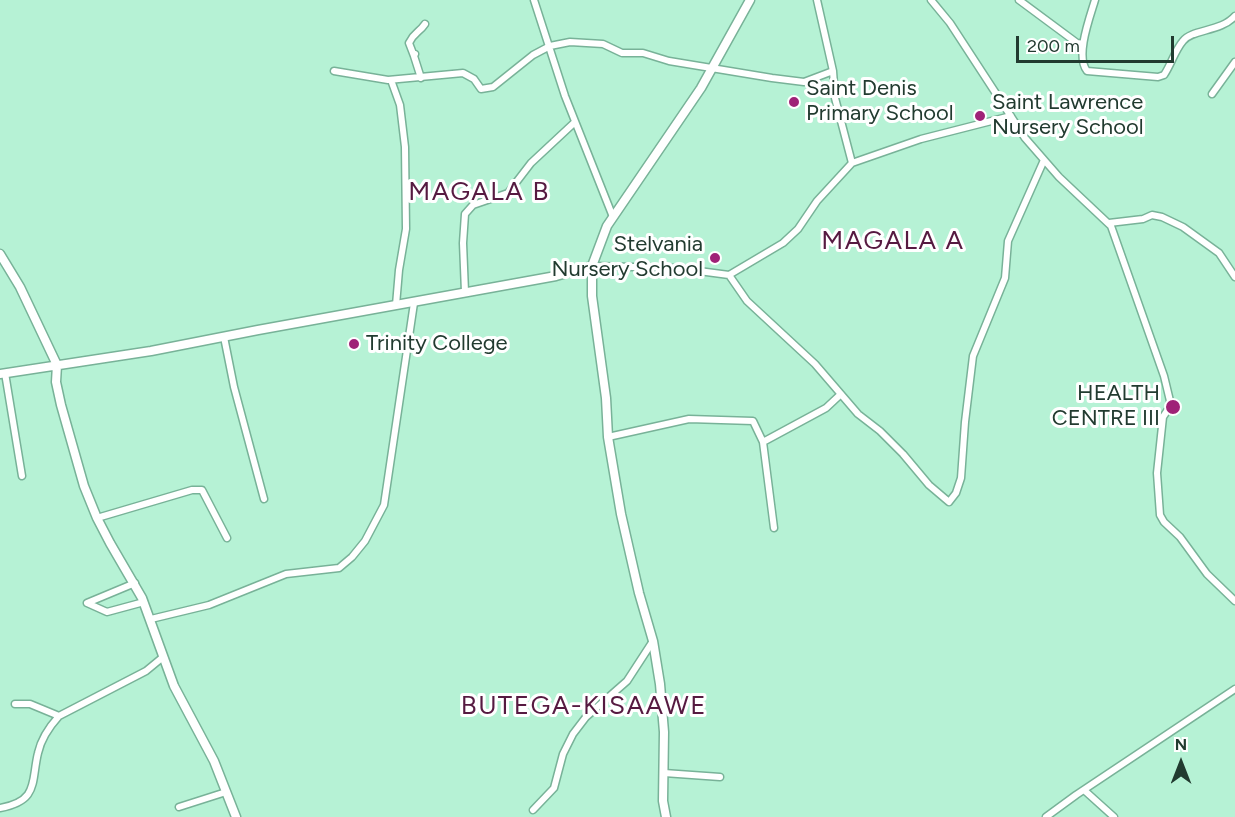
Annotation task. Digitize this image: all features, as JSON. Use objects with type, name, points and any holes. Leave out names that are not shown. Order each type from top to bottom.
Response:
[{"type":"street","points":[[534,0],[575,122],[613,217]]},
{"type":"street","points":[[666,817],[663,801],[662,704],[652,641],[621,514],[608,437],[607,408],[592,296],[592,266],[601,240],[613,217],[713,68],[750,0]]},
{"type":"street","points":[[817,0],[833,71],[835,98],[852,164]]},
{"type":"street","points":[[931,0],[950,23],[1011,116],[1044,160],[1109,223],[1117,240],[1170,399],[1170,408],[1163,417],[1157,473],[1159,508],[1162,518],[1180,537],[1207,574],[1235,601]]},
{"type":"street","points":[[1018,0],[1077,43],[1083,44]]},
{"type":"street","points":[[1095,0],[1083,44],[1082,57],[1084,68],[1087,71],[1158,77],[1164,75],[1183,41],[1189,36],[1230,22],[1235,16]]},
{"type":"street","points":[[421,78],[409,43],[414,33],[425,24]]},
{"type":"street","points":[[334,71],[390,80],[464,73],[474,79],[481,89],[490,89],[517,66],[550,46],[570,42],[603,44],[622,53],[647,54],[669,61],[804,82],[833,71]]},
{"type":"street","points":[[1212,94],[1235,62]]},
{"type":"street","points":[[390,80],[400,105],[405,147],[406,229],[396,305]]},
{"type":"street","points":[[22,476],[3,373],[151,351],[556,276],[592,266],[676,268],[729,275],[783,243],[798,229],[817,201],[852,164],[921,139],[1011,116]]},
{"type":"street","points":[[465,292],[463,243],[465,214],[473,205],[508,193],[531,163],[575,122]]},
{"type":"street","points":[[729,275],[747,301],[815,364],[858,414],[903,453],[929,485],[948,502],[956,493],[962,478],[963,443],[973,356],[1005,278],[1008,241],[1044,160]]},
{"type":"street","points":[[1109,223],[1143,219],[1152,215],[1162,217],[1183,227],[1220,253],[1235,277]]},
{"type":"street","points":[[0,254],[20,287],[57,365],[56,382],[61,405],[84,486],[110,543],[144,602],[174,686],[208,750],[236,817]]},
{"type":"street","points":[[151,619],[209,604],[286,574],[339,568],[352,557],[365,541],[384,505],[414,303]]},
{"type":"street","points":[[224,337],[234,387],[264,499]]},
{"type":"street","points":[[763,442],[792,424],[826,408],[841,394]]},
{"type":"street","points":[[608,437],[689,419],[753,421],[763,442],[774,528]]},
{"type":"street","points":[[98,518],[132,506],[202,489],[227,538]]},
{"type":"street","points":[[135,583],[87,603],[107,612],[144,602]]},
{"type":"street","points":[[533,810],[554,788],[563,754],[573,734],[586,717],[627,681],[652,641]]},
{"type":"street","points":[[0,808],[22,800],[33,787],[38,751],[50,726],[59,716],[146,671],[163,657]]},
{"type":"street","points":[[1046,817],[1235,689]]},
{"type":"street","points":[[15,704],[30,704],[59,716]]},
{"type":"street","points":[[664,773],[720,777]]},
{"type":"street","points":[[1084,790],[1114,817]]},
{"type":"street","points":[[179,807],[226,792]]},
{"type":"place","name":"Saint Denis Primary School","points":[[794,102]]},
{"type":"place","name":"Saint Lawrence Nursery School","points":[[980,116]]},
{"type":"place","name":"Stelvania Nursery School","points":[[715,258]]},
{"type":"place","name":"Trinity College","points":[[354,344]]},
{"type":"place","name":"HEALTH CENTRE III","points":[[1173,407]]},
{"type":"district","name":"MAGALA B","points":[[479,192]]},
{"type":"district","name":"MAGALA A","points":[[893,241]]},
{"type":"district","name":"BUTEGA-KISAAWE","points":[[584,706]]}]
